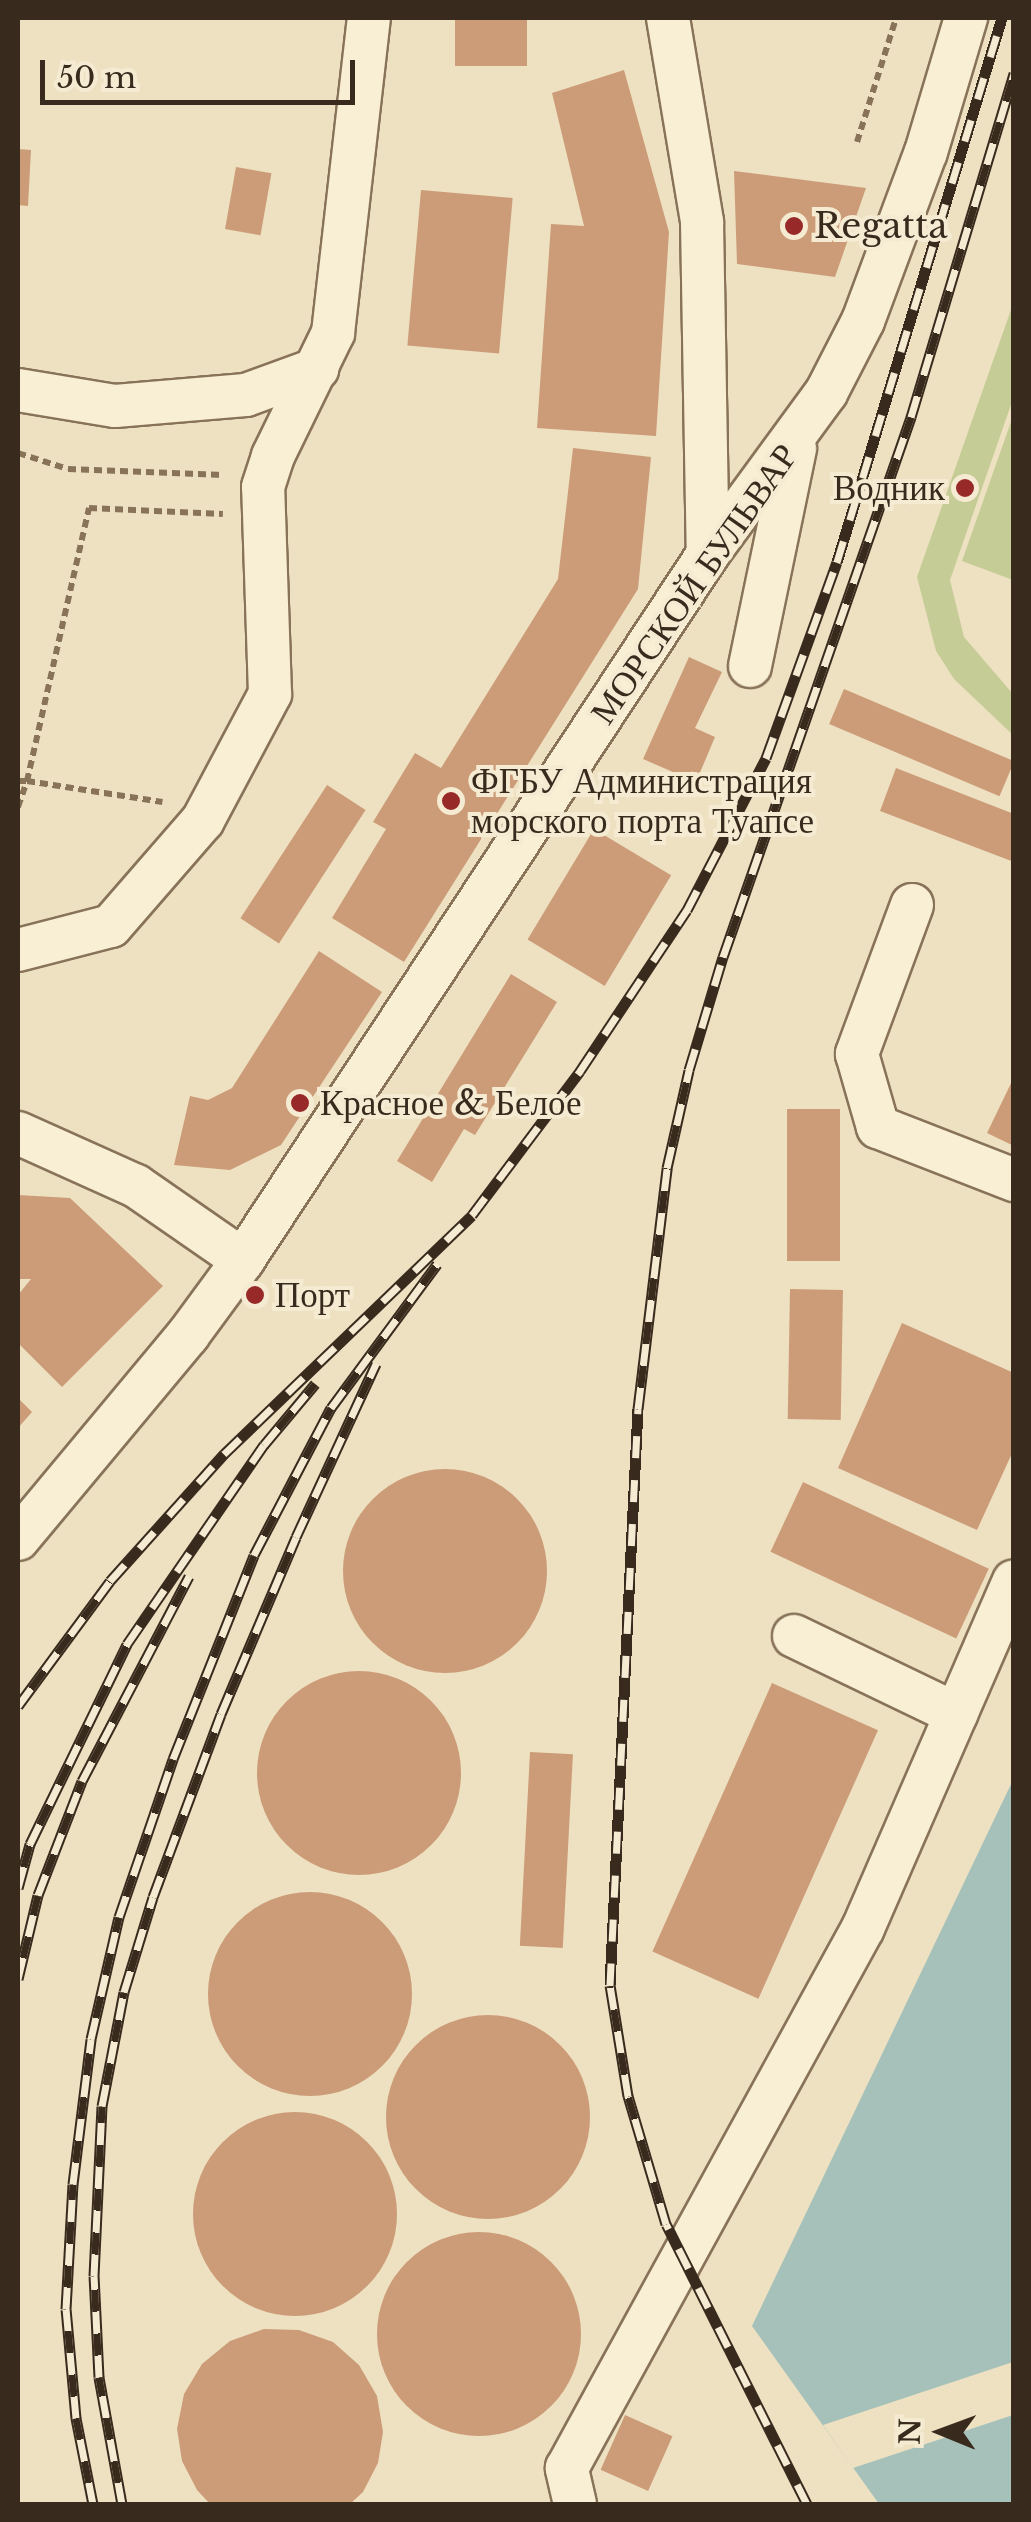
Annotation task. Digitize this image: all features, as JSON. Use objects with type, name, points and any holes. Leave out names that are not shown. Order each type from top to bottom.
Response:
[{"type":"street","points":[[18,950],[112,926],[208,810],[270,694],[263,487],[273,456],[325,351],[369,18]]},
{"type":"street","points":[[668,18],[702,222],[708,554]]},
{"type":"street","name":"МОРСКОЙ БУЛЬВАР","points":[[18,1538],[188,1335],[243,1260],[708,554],[826,393],[863,321],[926,152],[966,18]]},
{"type":"street","points":[[18,390],[115,406],[246,395],[325,351]]},
{"type":"street","points":[[750,666],[798,434]]},
{"type":"street","points":[[912,905],[857,1054],[878,1127],[1014,1180]]},
{"type":"street","points":[[18,1132],[136,1186],[243,1260]]},
{"type":"street","points":[[575,2504],[566,2468],[863,1928],[1014,1581]]},
{"type":"street","points":[[794,1636],[956,1714]]},
{"type":"path","points":[[856,142],[896,18]]},
{"type":"path","points":[[18,454],[68,469],[228,476],[273,456]]},
{"type":"path","points":[[18,806],[89,508],[264,513]]},
{"type":"path","points":[[22,781],[208,810]]},
{"type":"green space","name":"Водник","points":[[1013,304],[1013,399],[950,580],[964,637],[1013,694],[1013,735],[954,679],[936,651],[917,577]]},
{"type":"green space","points":[[1013,416],[1013,580],[962,561]]},
{"type":"water","points":[[1013,1780],[1013,2504],[879,2504],[752,2326]]},
{"type":"pier","points":[[1013,2362],[1013,2415],[853,2468],[823,2425]]},
{"type":"building","points":[[455,18],[527,18],[527,66],[455,66]]},
{"type":"building","points":[[624,70],[669,232],[656,436],[537,428],[551,224],[584,226],[552,93]]},
{"type":"building","points":[[18,149],[31,150],[28,206],[18,205]]},
{"type":"building","points":[[236,167],[271,173],[261,235],[225,229]]},
{"type":"building","name":"Regatta","points":[[734,171],[866,188],[835,277],[737,264]]},
{"type":"building","points":[[421,190],[513,198],[499,353],[407,345]]},
{"type":"building","points":[[573,448],[651,457],[638,589],[404,962],[332,918],[386,829],[373,822],[415,753],[441,768],[558,579]]},
{"type":"building","points":[[689,657],[722,672],[695,728],[715,737],[696,782],[643,759]]},
{"type":"building","points":[[844,689],[1014,761],[999,796],[829,724]]},
{"type":"building","points":[[896,768],[1014,814],[1014,862],[880,811]]},
{"type":"building","points":[[327,785],[366,810],[279,943],[240,918]]},
{"type":"building","points":[[594,829],[671,875],[605,986],[528,940]]},
{"type":"building","points":[[319,951],[382,992],[281,1145],[230,1170],[174,1165],[190,1096],[208,1100],[232,1088]]},
{"type":"building","points":[[511,974],[557,1002],[475,1135],[464,1129],[432,1182],[397,1161]]},
{"type":"building","points":[[1014,1077],[1014,1146],[987,1133]]},
{"type":"building","points":[[787,1109],[840,1109],[840,1261],[787,1261]]},
{"type":"building","points":[[18,1195],[70,1198],[163,1286],[62,1387],[18,1343],[18,1295],[31,1279],[18,1279]]},
{"type":"building","points":[[790,1289],[843,1290],[841,1420],[788,1419]]},
{"type":"building","points":[[902,1323],[1014,1373],[1014,1449],[977,1530],[838,1468]]},
{"type":"building","points":[[18,1398],[32,1412],[18,1428]]},
{"type":"building","points":[[445,1469],[484,1477],[517,1499],[539,1532],[547,1571],[539,1610],[517,1643],[484,1665],[445,1673],[406,1665],[373,1643],[351,1610],[343,1571],[351,1532],[373,1499],[406,1477]]},
{"type":"building","points":[[803,1482],[989,1569],[956,1638],[770,1552]]},
{"type":"building","points":[[359,1671],[398,1679],[431,1701],[453,1734],[461,1773],[453,1812],[431,1845],[398,1867],[359,1875],[320,1867],[287,1845],[265,1812],[257,1773],[265,1734],[287,1701],[320,1679]]},
{"type":"building","points":[[772,1683],[878,1730],[758,1999],[652,1952]]},
{"type":"building","points":[[530,1752],[573,1754],[563,1948],[520,1946]]},
{"type":"building","points":[[310,1892],[349,1900],[382,1922],[404,1955],[412,1994],[404,2033],[382,2066],[349,2088],[310,2096],[271,2088],[238,2066],[216,2033],[208,1994],[216,1955],[238,1922],[271,1900]]},
{"type":"building","points":[[488,2015],[527,2023],[560,2045],[582,2078],[590,2117],[582,2156],[560,2189],[527,2211],[488,2219],[449,2211],[416,2189],[394,2156],[386,2117],[394,2078],[416,2045],[449,2023]]},
{"type":"building","points":[[295,2112],[334,2120],[367,2142],[389,2175],[397,2214],[389,2253],[367,2286],[334,2308],[295,2316],[256,2308],[223,2286],[201,2253],[193,2214],[201,2175],[223,2142],[256,2120]]},
{"type":"building","points":[[479,2232],[518,2240],[551,2262],[573,2295],[581,2334],[573,2373],[551,2406],[518,2428],[479,2436],[440,2428],[407,2406],[385,2373],[377,2334],[385,2295],[407,2262],[440,2240]]},
{"type":"building","points":[[264,2329],[299,2330],[333,2342],[359,2365],[377,2396],[383,2432],[378,2463],[363,2492],[350,2504],[210,2504],[197,2490],[182,2461],[177,2429],[184,2394],[202,2364],[230,2341]]},
{"type":"building","points":[[625,2415],[673,2436],[648,2491],[601,2470]]},
{"type":"railway","points":[[18,1706],[110,1581],[224,1454],[472,1215],[580,1071],[687,910],[766,758],[837,562],[1002,18]]},
{"type":"railway","points":[[807,2504],[666,2224],[628,2096],[610,1985],[638,1409],[667,1168],[689,1070],[723,957],[911,417],[1014,73]]},
{"type":"railway","points":[[93,2504],[76,2418],[66,2309],[73,2184],[91,2039],[119,1917],[173,1759],[254,1555],[331,1408],[437,1264]]},
{"type":"railway","points":[[122,2504],[99,2377],[94,2276],[102,2106],[124,1992],[153,1897],[221,1714],[296,1537],[376,1364]]},
{"type":"railway","points":[[18,1888],[30,1844],[127,1644],[264,1445],[315,1384]]},
{"type":"railway","points":[[18,1979],[38,1895],[82,1781],[189,1576]]},
{"type":"place","name":"Regatta","points":[[794,226]]},
{"type":"place","name":"Водник","points":[[965,488]]},
{"type":"place","name":"ФГБУ Администрация морского порта Туапсе","points":[[451,801]]},
{"type":"place","name":"Красное & Белое","points":[[300,1103]]},
{"type":"place","name":"Порт","points":[[255,1295]]}]
